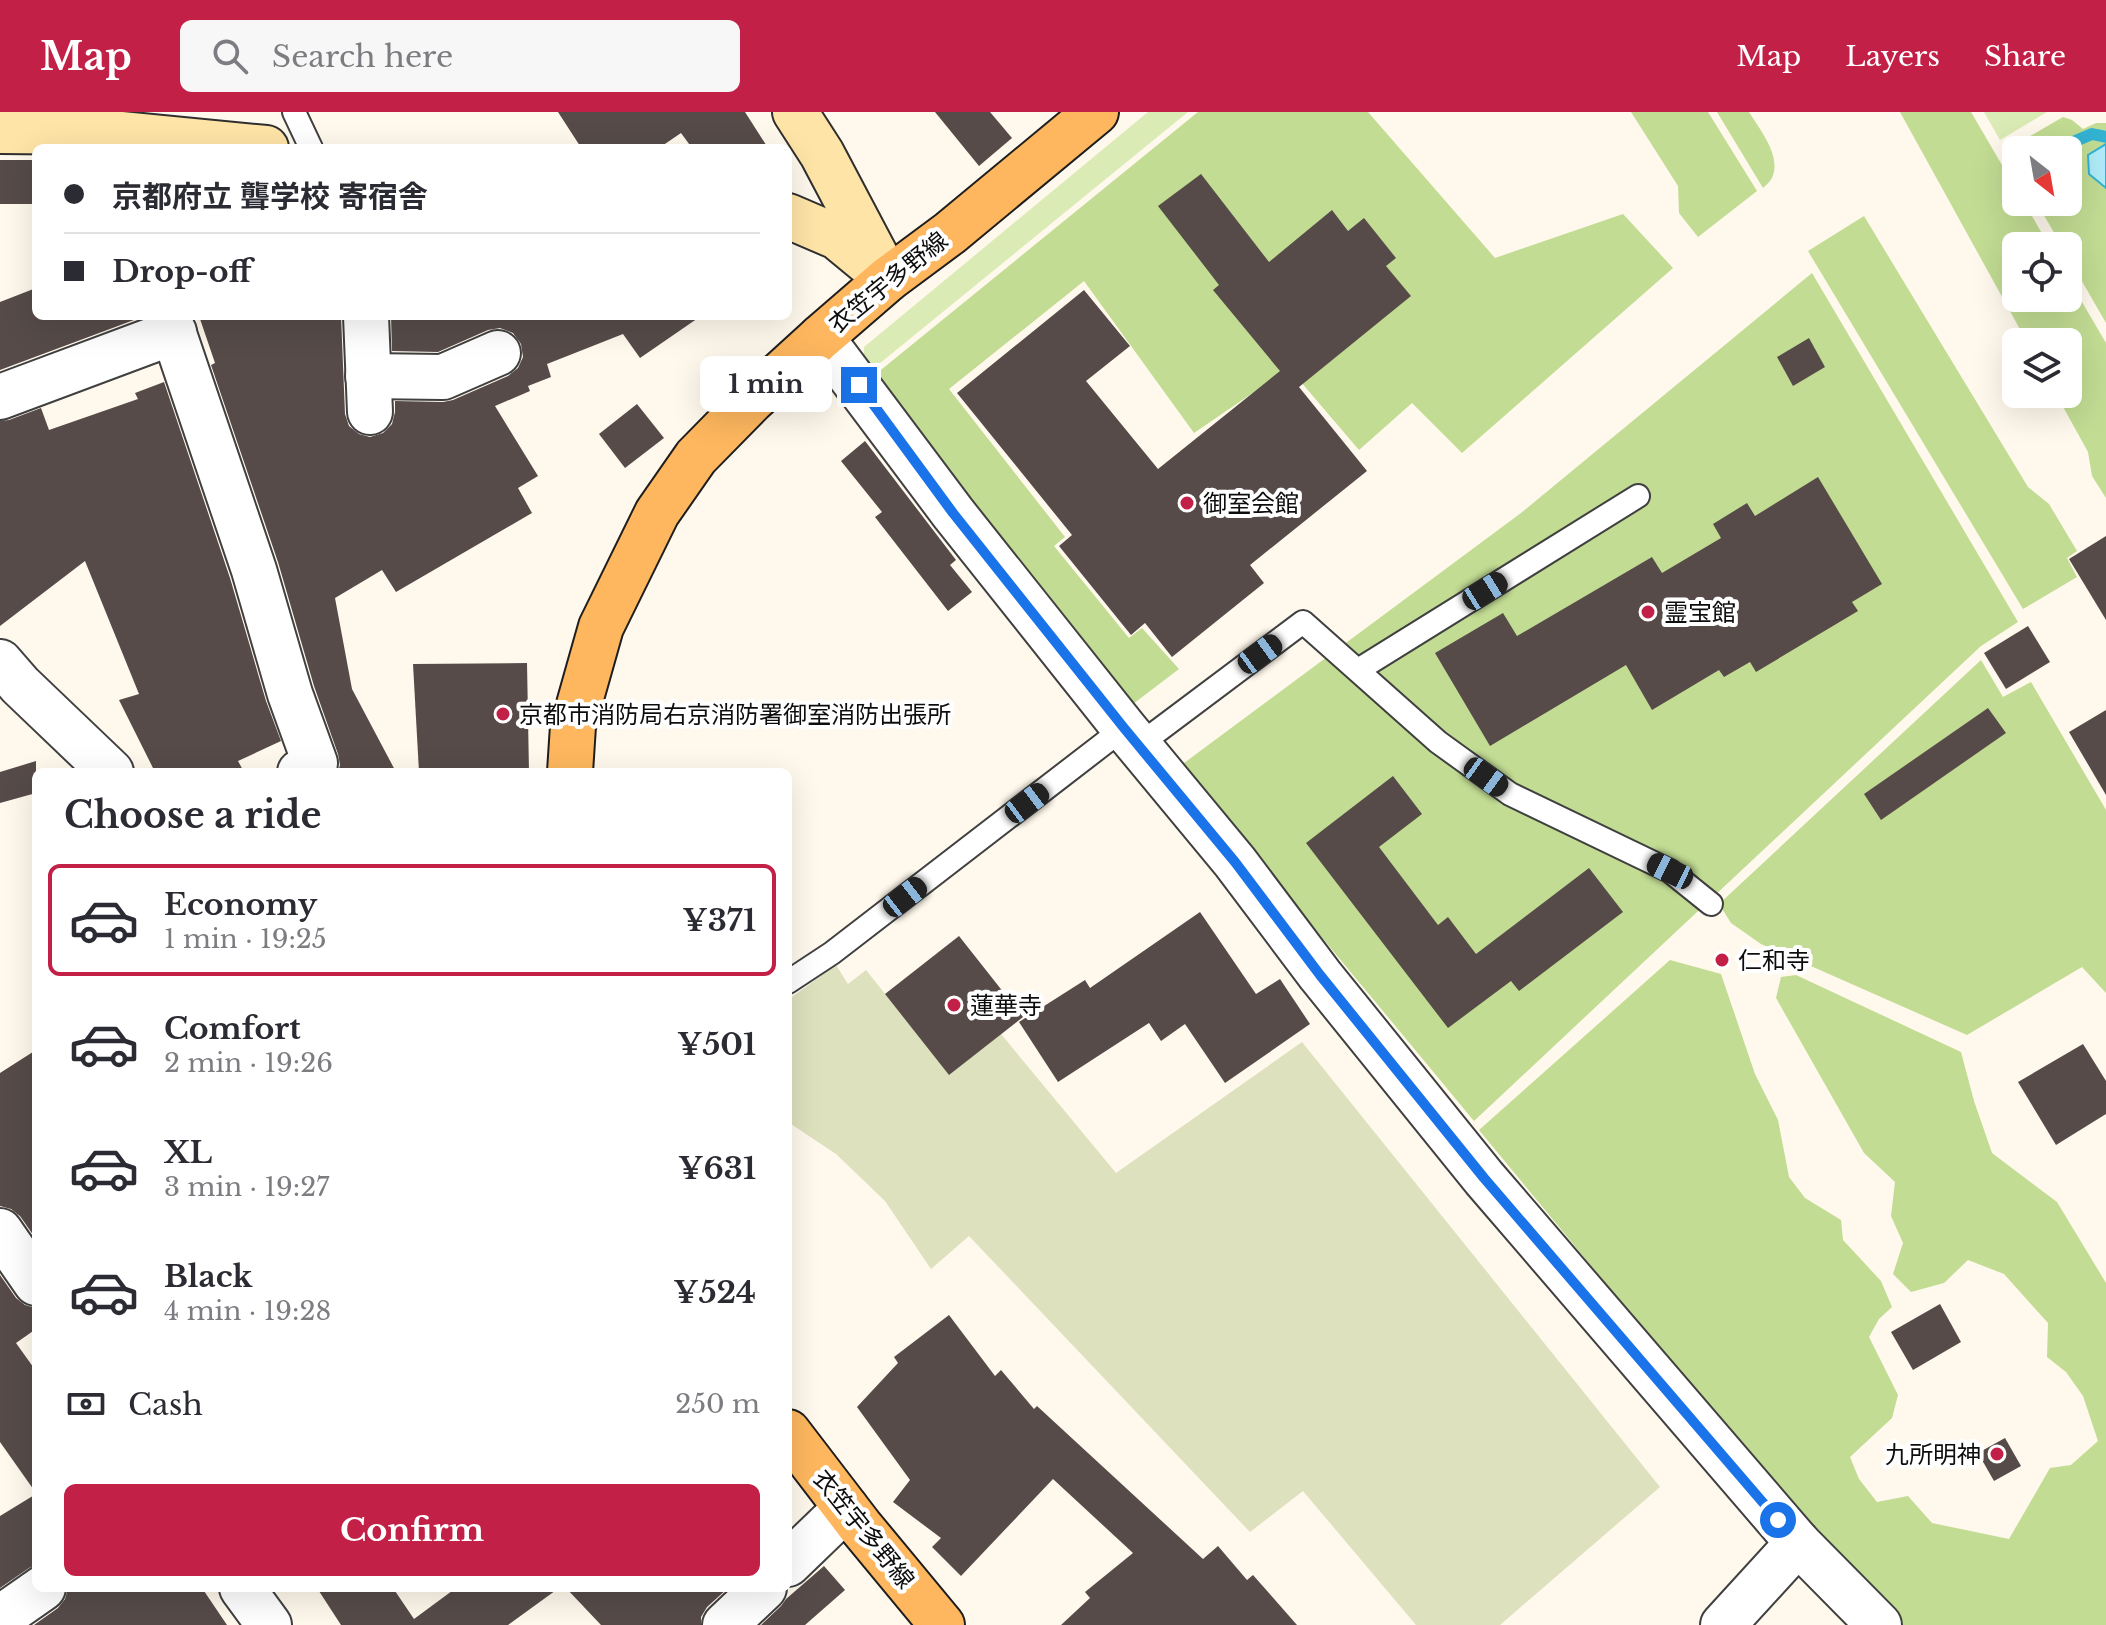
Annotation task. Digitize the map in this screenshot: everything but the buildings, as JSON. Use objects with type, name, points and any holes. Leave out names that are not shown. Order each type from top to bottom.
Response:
[{"type":"main road","points":[[795,112],[822,154],[888,279]]},
{"type":"main road","name":"衣笠宇多野線","points":[[570,768],[573,726],[601,627],[657,513],[696,457],[821,337],[1091,114]]},
{"type":"main road","points":[[0,131],[104,131],[228,144]]},
{"type":"main road","points":[[792,218],[837,237],[888,279]]},
{"type":"main road","name":"衣笠宇多野線","points":[[792,1437],[942,1625]]},
{"type":"street","points":[[366,320],[369,394],[443,377],[498,353]]},
{"type":"street","points":[[0,397],[171,324],[315,763],[307,768]]},
{"type":"street","points":[[821,337],[953,513],[1235,862],[1320,975],[1484,1178],[1798,1543],[1879,1625]]},
{"type":"street","points":[[0,662],[107,768]]},
{"type":"street","points":[[0,1231],[32,1277]]},
{"type":"street","points":[[792,1560],[846,1508]]},
{"type":"street","points":[[1723,1625],[1798,1543]]},
{"type":"street","points":[[0,1618],[37,1592]]},
{"type":"street","points":[[245,1592],[269,1625]]},
{"type":"street","points":[[725,1625],[760,1592]]},
{"type":"lane","points":[[294,112],[309,144]]},
{"type":"lane","points":[[1358,670],[1638,496]]},
{"type":"lane","points":[[792,979],[1132,737],[1303,622],[1438,742],[1510,794],[1670,871],[1711,904]]},
{"type":"green space","points":[[1148,112],[1188,112],[868,373],[863,367],[864,347]]},
{"type":"green space","points":[[1198,112],[1368,112],[1495,258],[1623,214],[1673,268],[1462,453],[1412,403],[1359,450],[1289,368],[1194,433],[1084,281],[949,389],[1065,537],[1054,546],[1129,638],[1142,628],[1179,669],[1133,704],[871,378]]},
{"type":"green space","points":[[1631,112],[1708,112],[1757,191],[1698,237],[1679,213],[1678,186]]},
{"type":"green space","points":[[1717,112],[1749,112],[1764,135],[1772,152],[1774,170],[1763,188]]},
{"type":"green space","points":[[1900,112],[1971,112],[2002,165],[2002,216],[2032,216],[2041,232],[2002,232],[2002,297]]},
{"type":"green space","points":[[1984,112],[2047,112],[2002,136],[2000,140]]},
{"type":"green space","points":[[2063,117],[2083,129],[2096,123],[2106,123],[2106,323],[2082,281],[2082,232],[2054,232],[2044,216],[2082,216],[2082,136],[2030,136]]},
{"type":"green space","points":[[1864,216],[2028,487],[2049,504],[2077,551],[2067,558],[2077,577],[2023,609],[1808,251]]},
{"type":"green space","points":[[1812,273],[2018,622],[1981,646],[1474,1121],[1180,766],[1521,513]]},
{"type":"green space","points":[[2082,302],[2106,343],[2106,498],[2092,476],[2088,452],[2064,408],[2082,408],[2082,328],[2019,328],[2010,312],[2082,312]]},
{"type":"green space","points":[[1981,660],[2003,697],[2031,682],[2106,810],[2106,993],[2082,967],[1967,1035],[1761,944],[1731,923],[1719,904]]},
{"type":"green space","points":[[1670,960],[1721,974],[1755,1074],[1778,1120],[1789,1177],[1805,1198],[1841,1220],[1843,1240],[1881,1281],[1892,1307],[1879,1319],[1869,1337],[1898,1395],[1892,1418],[1850,1457],[1859,1479],[1877,1502],[1908,1496],[1932,1523],[2009,1539],[2050,1468],[2071,1465],[2098,1441],[2083,1396],[2066,1372],[2047,1357],[2048,1323],[2004,1274],[1968,1260],[1944,1283],[1911,1292],[1893,1274],[1903,1243],[1891,1216],[1895,1182],[1864,1153],[1776,998],[1781,977],[1796,975],[1961,1052],[1992,1153],[2057,1202],[2106,1283],[2106,1625],[1899,1625],[1815,1537],[1479,1130]]},
{"type":"green space","points":[[836,965],[848,984],[866,970],[949,1074],[1001,1034],[1116,1173],[1302,1042],[1660,1487],[1500,1625],[1416,1625],[1303,1491],[1250,1532],[969,1236],[931,1269],[885,1201],[836,1154],[792,1125],[792,997]]},
{"type":"water","points":[[2106,144],[2106,188],[2089,174],[2088,155]]},
{"type":"waterway","points":[[2082,138],[2092,134],[2106,137]]},
{"type":"place","name":"御室会館","points":[[1187,503]]},
{"type":"place","name":"霊宝館","points":[[1648,612]]},
{"type":"place","name":"京都市消防局右京消防署御室消防出張所","points":[[503,714]]},
{"type":"place","name":"仁和寺","points":[[1722,960]]},
{"type":"place","name":"蓮華寺","points":[[954,1005]]},
{"type":"place","name":"九所明神","points":[[1997,1454]]},
{"type":"route","points":[[859,385],[953,513],[1235,862],[1320,975],[1484,1178],[1778,1520]]}]
